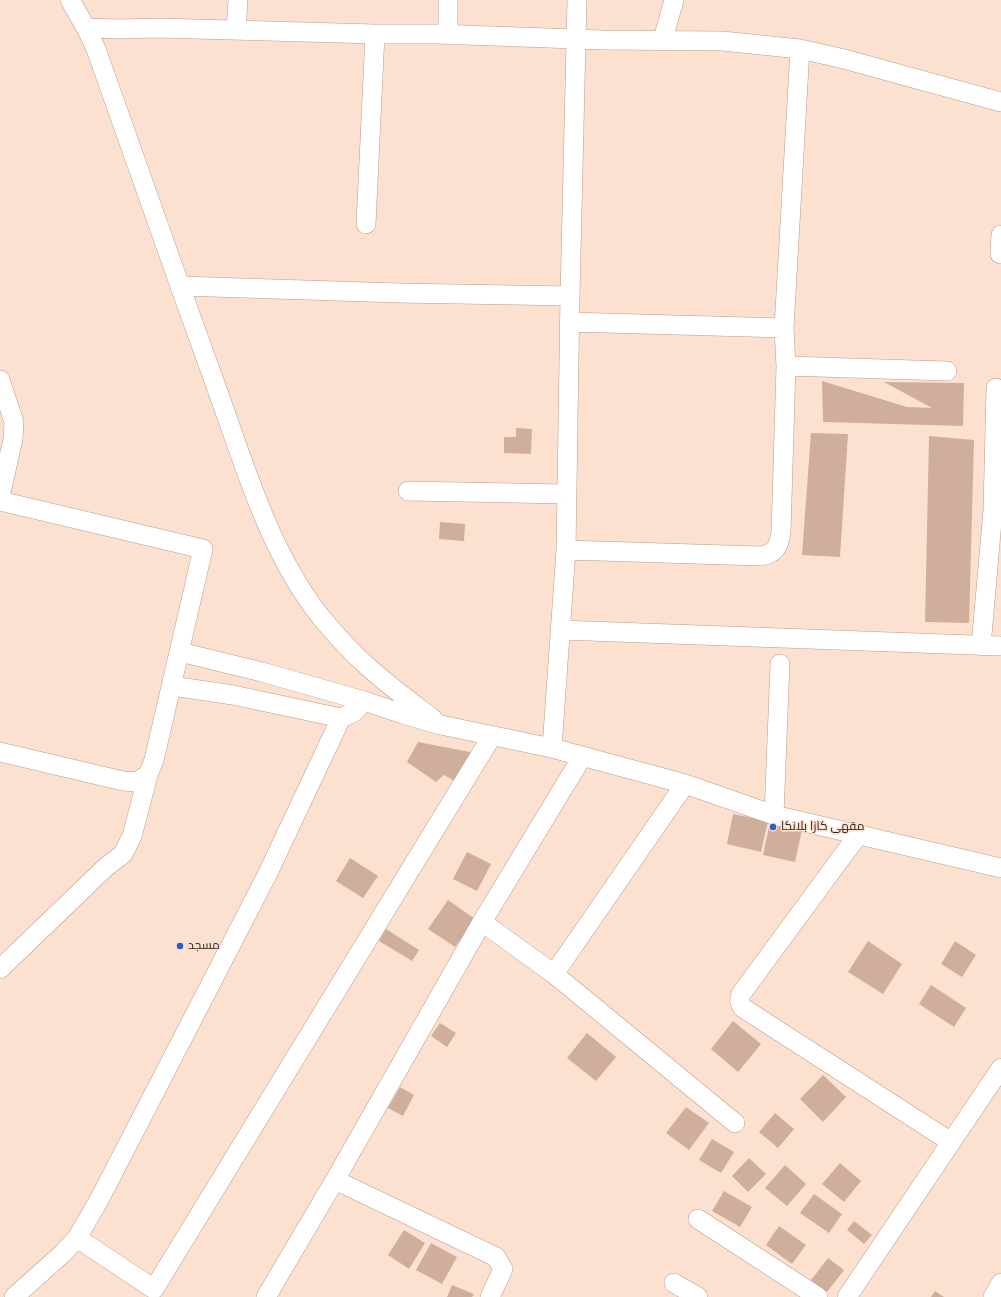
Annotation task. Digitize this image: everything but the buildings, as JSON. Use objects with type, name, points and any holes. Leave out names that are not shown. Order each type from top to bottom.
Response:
[{"type":"street","points":[[70,0],[96,49],[253,488],[276,545],[290,572],[320,615],[347,647],[368,667],[440,725]]},
{"type":"street","points":[[236,30],[238,0]]},
{"type":"street","points":[[448,0],[448,35]]},
{"type":"street","points":[[552,748],[566,550],[569,322],[577,0]]},
{"type":"street","points":[[662,39],[674,0]]},
{"type":"street","points":[[86,28],[160,28],[577,39],[722,41],[800,49],[844,59],[1001,102]]},
{"type":"street","points":[[366,224],[375,34]]},
{"type":"street","points":[[566,550],[760,556],[770,555],[779,542],[781,532],[786,366],[784,328],[800,49]]},
{"type":"street","points":[[1000,254],[1001,235]]},
{"type":"street","points":[[180,286],[570,296]]},
{"type":"street","points":[[569,322],[784,328]]},
{"type":"street","points":[[786,366],[947,370]]},
{"type":"street","points":[[0,380],[14,422],[13,439],[0,497]]},
{"type":"street","points":[[981,646],[997,510],[996,388]]},
{"type":"street","points":[[408,491],[566,494]]},
{"type":"street","points":[[0,501],[203,549],[154,760],[148,775],[132,836],[123,854],[106,867],[0,969]]},
{"type":"street","points":[[561,630],[1001,646]]},
{"type":"street","points":[[180,652],[262,672],[364,701],[440,725],[552,748],[685,784],[774,815],[810,822],[858,835],[1001,868]]},
{"type":"street","points":[[774,815],[780,664]]},
{"type":"street","points":[[172,686],[239,696],[341,718],[354,712],[364,701]]},
{"type":"street","points":[[14,1297],[78,1238],[267,875],[341,718]]},
{"type":"street","points":[[78,1238],[160,1293],[492,736]]},
{"type":"street","points":[[0,752],[123,781],[136,782],[148,775]]},
{"type":"street","points":[[266,1297],[335,1180],[482,922],[582,757]]},
{"type":"street","points":[[554,974],[685,784]]},
{"type":"street","points":[[858,835],[742,994],[739,1000],[740,1004],[743,1008],[951,1142]]},
{"type":"street","points":[[482,922],[554,974],[735,1123]]},
{"type":"street","points":[[847,1297],[1001,1068]]},
{"type":"street","points":[[335,1180],[496,1257],[503,1269],[490,1297]]},
{"type":"street","points":[[698,1219],[818,1297]]},
{"type":"street","points":[[674,1283],[698,1297]]},
{"type":"street","points":[[993,1297],[1001,1283]]},
{"type":"place","name":"مقهى كازا بلانكا","points":[[773,827]]},
{"type":"place","name":"مسجد","points":[[180,946]]}]
